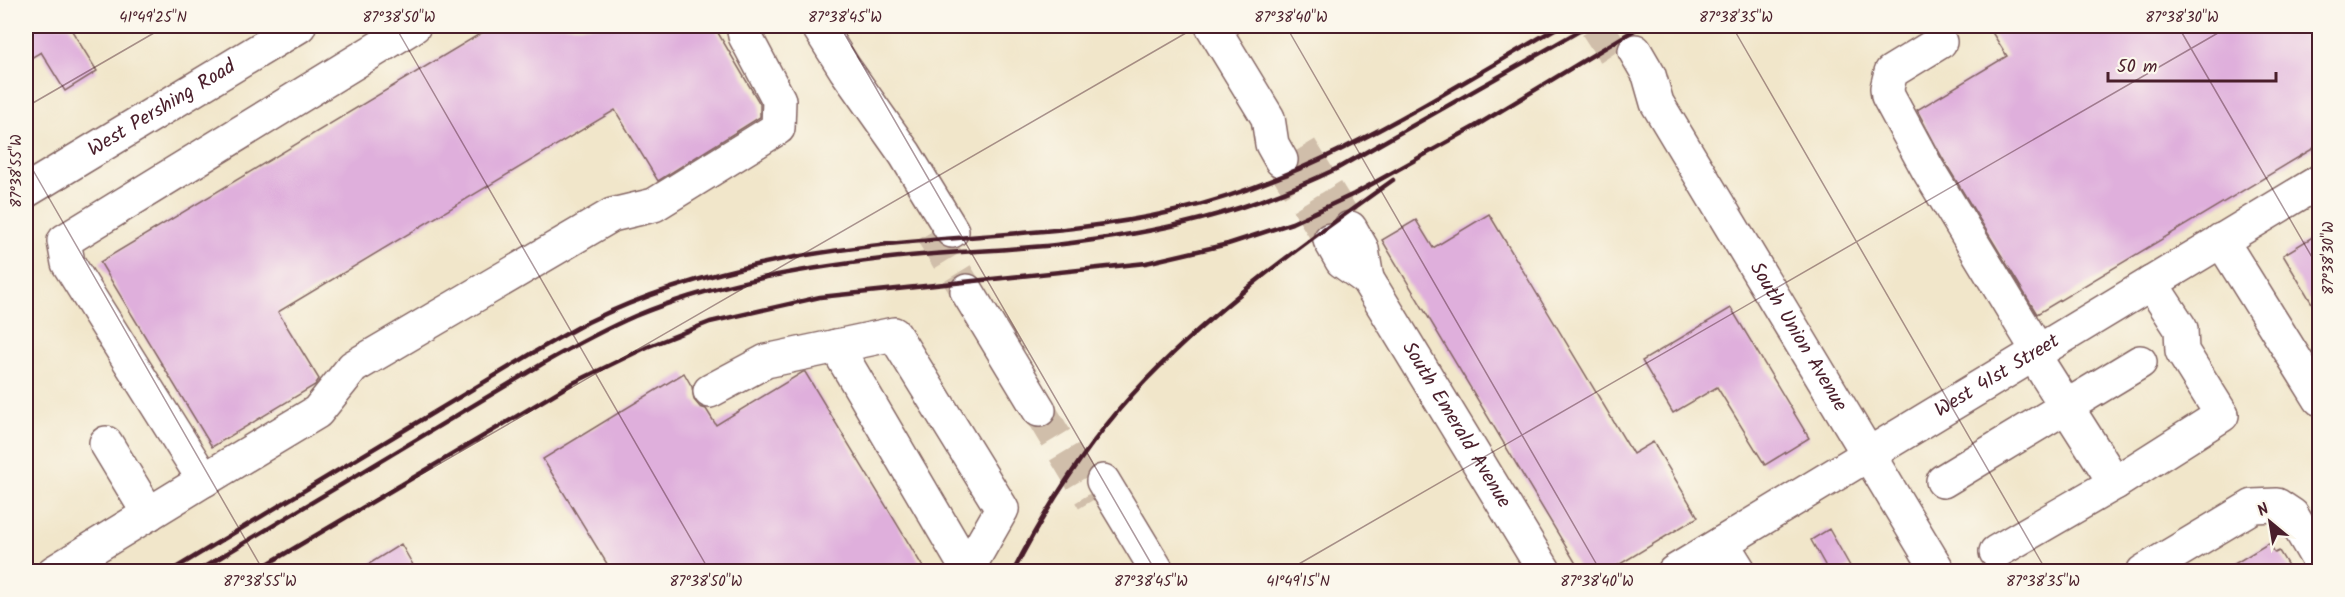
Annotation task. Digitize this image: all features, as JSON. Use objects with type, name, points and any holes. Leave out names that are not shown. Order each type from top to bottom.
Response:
[{"type":"street","points":[[54,572],[317,412],[353,367],[612,215],[654,205],[778,128],[779,100],[745,36],[743,26]]},
{"type":"street","points":[[818,26],[845,69],[905,154],[941,232]]},
{"type":"street","points":[[1212,26],[1268,118],[1291,132],[1291,154]]},
{"type":"street","points":[[204,480],[68,263],[64,241],[396,30]]},
{"type":"street","name":"West Pershing Road","points":[[26,191],[280,31]]},
{"type":"street","points":[[1940,42],[1891,72],[1887,88],[1888,96],[1927,168],[2066,406],[2115,483]]},
{"type":"street","name":"South Union Avenue","points":[[1627,56],[1633,85],[1657,103],[1939,572]]},
{"type":"street","name":"West 41st Street","points":[[1674,572],[2319,180]]},
{"type":"street","name":"South Emerald Avenue","points":[[1340,234],[1362,249],[1367,279],[1545,572]]},
{"type":"street","points":[[2221,240],[2319,399]]},
{"type":"street","points":[[1996,552],[2115,483],[2222,415],[2182,351],[2181,329],[2151,283]]},
{"type":"street","points":[[977,290],[1045,402]]},
{"type":"street","points":[[710,391],[766,361],[836,346],[894,334],[1002,509],[966,570],[836,346]]},
{"type":"street","points":[[1943,481],[2140,362]]},
{"type":"street","points":[[106,443],[149,514]]},
{"type":"street","points":[[1137,572],[1098,490],[1158,572]]},
{"type":"street","points":[[2143,572],[2253,506],[2277,505],[2292,514],[2319,563]]},
{"type":"street","points":[[1722,543],[1740,572]]},
{"type":"building","points":[[26,26],[69,26],[97,71],[65,91],[41,52],[26,61]]},
{"type":"building","points":[[493,26],[714,26],[760,104],[760,117],[658,181],[615,110],[278,312],[319,379],[315,385],[212,447],[100,262]]},
{"type":"building","points":[[1988,26],[2319,26],[2319,145],[2037,314],[1943,159],[1917,110],[2007,56]]},
{"type":"building","points":[[1489,214],[1633,454],[1653,442],[1698,517],[1607,572],[1581,572],[1382,240],[1416,220],[1433,248]]},
{"type":"building","points":[[2319,233],[2319,315],[2283,255]]},
{"type":"building","points":[[1731,308],[1809,438],[1765,465],[1717,387],[1673,413],[1642,361]]},
{"type":"building","points":[[803,372],[926,572],[612,572],[543,459],[684,373],[692,387],[694,400],[700,407],[706,409],[716,425]]},
{"type":"building","points":[[1829,529],[1850,566],[1841,572],[1829,572],[1811,540]]},
{"type":"building","points":[[2269,543],[2275,553],[2279,551],[2292,572],[2221,572]]},
{"type":"building","points":[[401,544],[417,572],[356,572]]},
{"type":"tunnel","points":[[1596,26],[1619,61]]},
{"type":"tunnel","points":[[1301,148],[1350,228]]},
{"type":"tunnel","points":[[1281,160],[1330,240]]},
{"type":"tunnel","points":[[931,232],[967,291]]},
{"type":"tunnel","points":[[1039,410],[1093,500]]},
{"type":"railway","points":[[169,572],[531,354],[620,307],[722,273],[793,257],[902,243],[1098,225],[1175,211],[1227,196],[1277,178],[1374,133],[1560,26]]},
{"type":"railway","points":[[196,572],[542,364],[635,316],[694,295],[788,273],[903,257],[1093,240],[1165,227],[1234,209],[1269,198],[1338,168],[1588,26]]},
{"type":"railway","points":[[254,572],[571,384],[647,347],[710,322],[820,297],[1146,263],[1228,244],[1292,223],[1354,194],[1474,127],[1641,26]]},
{"type":"railway","points":[[1013,572],[1041,521],[1072,472],[1107,424],[1145,381],[1233,300],[1393,180]]}]
